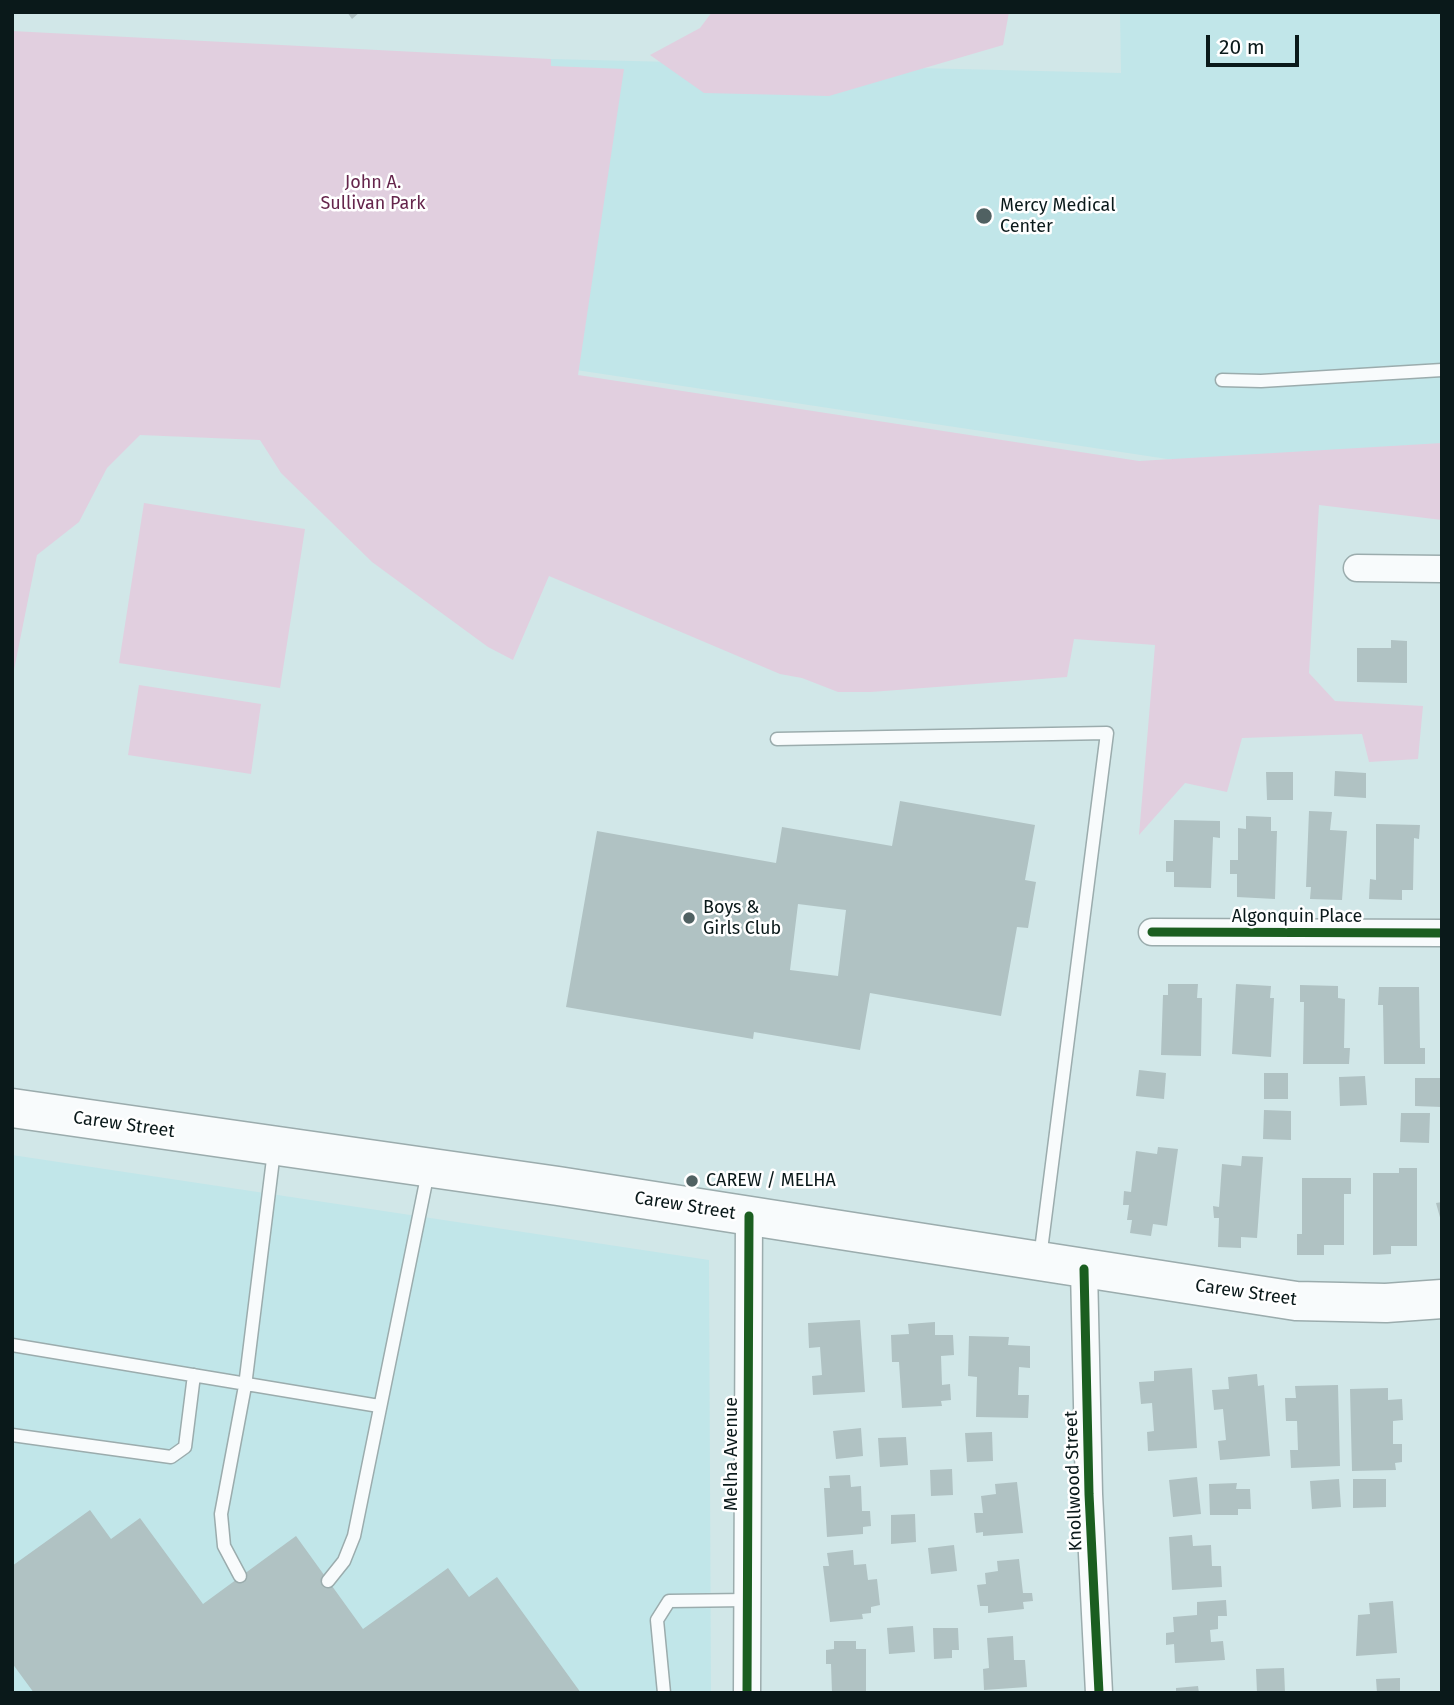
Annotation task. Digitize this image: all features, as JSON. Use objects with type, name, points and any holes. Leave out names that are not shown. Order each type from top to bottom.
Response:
[{"type":"main road","name":"Carew Street","points":[[12,1108],[429,1167],[1296,1301],[1386,1303],[1442,1299]]},
{"type":"street","points":[[1357,568],[1442,569]]},
{"type":"street","name":"Algonquin Place","points":[[1152,932],[1442,933]]},
{"type":"street","name":"Melha Avenue","points":[[747,1693],[749,1216]]},
{"type":"street","name":"Knollwood Street","points":[[1084,1269],[1089,1494],[1099,1693]]},
{"type":"lane","points":[[1222,380],[1261,382],[1442,370]]},
{"type":"lane","points":[[778,739],[1107,733],[1040,1262]]},
{"type":"lane","points":[[240,1576],[224,1545],[221,1514],[245,1386],[275,1147]]},
{"type":"lane","points":[[328,1581],[344,1561],[354,1536],[429,1167]]},
{"type":"lane","points":[[12,1345],[245,1386],[379,1406]]},
{"type":"lane","points":[[12,1435],[171,1457],[184,1447],[194,1375]]},
{"type":"lane","points":[[664,1693],[657,1620],[669,1601],[747,1600]]},
{"type":"shaded area","name":"Mercy Medical Center","points":[[1120,12],[1442,12],[1442,464],[1214,466],[503,359],[551,59],[1121,73]]},
{"type":"shaded area","points":[[12,1155],[709,1260],[711,1693],[12,1693]]},
{"type":"green space","points":[[712,12],[1009,12],[1003,45],[829,96],[704,93],[650,55],[700,28]]},
{"type":"green space","name":"John A. Sullivan Park","points":[[12,31],[551,59],[551,66],[624,69],[578,375],[1139,461],[1442,443],[1442,520],[1319,505],[1309,673],[1335,701],[1423,706],[1418,759],[1369,762],[1362,734],[1242,738],[1227,792],[1185,783],[1139,835],[1155,645],[1074,639],[1067,677],[871,692],[838,692],[802,678],[780,674],[549,576],[513,660],[488,647],[372,562],[281,473],[260,440],[140,435],[107,468],[79,522],[37,555],[12,680]]},
{"type":"green space","points":[[144,503],[305,529],[280,688],[119,663]]},
{"type":"green space","points":[[139,685],[261,704],[251,774],[128,755]]},
{"type":"building","points":[[347,12],[360,12],[352,19]]},
{"type":"building","points":[[1391,640],[1407,641],[1407,683],[1357,682],[1357,648],[1391,648]]},
{"type":"building","points":[[1335,771],[1366,773],[1366,798],[1334,796]]},
{"type":"building","points":[[1266,772],[1293,772],[1293,800],[1267,800]]},
{"type":"building","name":"Boys & Girls Club","points":[[900,801],[1035,825],[1025,880],[1036,882],[1028,928],[1017,927],[1001,1016],[870,993],[860,1050],[754,1032],[753,1039],[566,1007],[597,831],[776,863],[782,827],[892,846]],"holes":[[[798,904],[846,910],[838,976],[790,970]]]},
{"type":"building","points":[[1309,811],[1332,812],[1330,830],[1347,831],[1342,900],[1310,899],[1311,887],[1306,887]]},
{"type":"building","points":[[1246,816],[1271,817],[1271,831],[1277,831],[1275,899],[1237,897],[1237,874],[1230,874],[1230,860],[1238,860],[1238,828],[1246,829]]},
{"type":"building","points":[[1174,820],[1220,821],[1220,838],[1213,837],[1211,888],[1174,887],[1174,872],[1166,872],[1166,861],[1173,861]]},
{"type":"building","points":[[1376,824],[1420,825],[1419,839],[1414,838],[1413,890],[1402,890],[1402,900],[1369,899],[1370,879],[1376,880]]},
{"type":"building","points":[[1168,984],[1198,984],[1197,998],[1202,998],[1201,1056],[1161,1055],[1163,995],[1168,995]]},
{"type":"building","points":[[1236,984],[1271,986],[1270,998],[1274,998],[1271,1057],[1232,1054]]},
{"type":"building","points":[[1300,985],[1338,986],[1338,998],[1345,999],[1344,1048],[1350,1048],[1349,1064],[1303,1064],[1304,1002],[1300,1002]]},
{"type":"building","points":[[1379,987],[1419,987],[1420,1048],[1425,1048],[1425,1064],[1384,1064],[1383,1005],[1378,1005]]},
{"type":"building","points":[[1139,1070],[1166,1073],[1164,1099],[1136,1096]]},
{"type":"building","points":[[1264,1073],[1288,1073],[1288,1099],[1264,1099]]},
{"type":"building","points":[[1365,1076],[1367,1105],[1340,1106],[1339,1077]]},
{"type":"building","points":[[1415,1078],[1442,1078],[1442,1107],[1415,1106]]},
{"type":"building","points":[[1264,1110],[1291,1111],[1291,1140],[1263,1139]]},
{"type":"building","points":[[1401,1113],[1430,1113],[1429,1143],[1400,1142]]},
{"type":"building","points":[[1158,1147],[1178,1149],[1167,1226],[1153,1224],[1151,1236],[1130,1233],[1132,1220],[1127,1220],[1129,1205],[1123,1205],[1124,1191],[1131,1192],[1136,1151],[1157,1154]]},
{"type":"building","points":[[1242,1156],[1263,1157],[1257,1238],[1241,1237],[1241,1248],[1218,1247],[1219,1218],[1214,1218],[1213,1206],[1219,1207],[1222,1164],[1241,1166]]},
{"type":"building","points":[[1399,1168],[1417,1168],[1417,1246],[1391,1246],[1391,1254],[1373,1255],[1373,1173],[1399,1173]]},
{"type":"building","points":[[1302,1178],[1351,1178],[1351,1194],[1344,1194],[1344,1245],[1324,1245],[1324,1255],[1297,1255],[1297,1234],[1302,1234]]},
{"type":"building","points":[[1442,1202],[1442,1221],[1441,1221],[1436,1203]]},
{"type":"building","points":[[860,1320],[865,1392],[813,1395],[812,1376],[822,1375],[820,1347],[809,1348],[808,1323]]},
{"type":"building","points":[[935,1322],[935,1335],[953,1335],[954,1355],[941,1356],[942,1385],[950,1384],[951,1400],[941,1401],[942,1406],[902,1408],[899,1362],[892,1362],[891,1335],[909,1334],[908,1324]]},
{"type":"building","points":[[969,1336],[1009,1337],[1008,1345],[1030,1346],[1030,1368],[1019,1367],[1018,1395],[1029,1395],[1028,1418],[976,1417],[977,1377],[968,1376]]},
{"type":"building","points":[[1192,1368],[1197,1448],[1148,1451],[1147,1432],[1154,1431],[1152,1403],[1141,1404],[1139,1382],[1154,1381],[1154,1371]]},
{"type":"building","points":[[1257,1374],[1258,1386],[1264,1385],[1270,1456],[1220,1460],[1218,1441],[1226,1440],[1223,1409],[1214,1410],[1212,1390],[1229,1389],[1228,1377]]},
{"type":"building","points":[[1338,1385],[1340,1466],[1291,1468],[1290,1450],[1298,1450],[1297,1421],[1286,1421],[1285,1398],[1296,1398],[1295,1386]]},
{"type":"building","points":[[1388,1388],[1388,1400],[1402,1399],[1403,1420],[1393,1421],[1393,1444],[1402,1444],[1402,1462],[1395,1463],[1396,1470],[1352,1471],[1350,1389]]},
{"type":"building","points":[[861,1428],[863,1456],[836,1459],[833,1431]]},
{"type":"building","points":[[992,1432],[993,1461],[967,1462],[965,1433]]},
{"type":"building","points":[[906,1437],[908,1465],[880,1467],[878,1438]]},
{"type":"building","points":[[952,1469],[953,1495],[931,1496],[930,1470]]},
{"type":"building","points":[[850,1475],[851,1487],[861,1486],[862,1511],[870,1511],[871,1526],[863,1527],[863,1534],[827,1537],[824,1488],[830,1488],[829,1476]]},
{"type":"building","points":[[1197,1477],[1201,1514],[1173,1517],[1169,1480]]},
{"type":"building","points":[[1339,1479],[1341,1507],[1312,1509],[1310,1481]]},
{"type":"building","points":[[1353,1479],[1386,1479],[1386,1507],[1353,1508]]},
{"type":"building","points":[[1017,1482],[1023,1533],[983,1536],[983,1532],[976,1533],[974,1513],[983,1513],[981,1496],[996,1494],[995,1484]]},
{"type":"building","points":[[1237,1483],[1236,1489],[1250,1489],[1251,1509],[1238,1509],[1238,1515],[1210,1515],[1209,1484]]},
{"type":"building","points":[[90,1510],[111,1539],[140,1518],[203,1604],[296,1536],[363,1629],[448,1568],[469,1597],[497,1577],[581,1693],[34,1693],[12,1663],[12,1566]]},
{"type":"building","points":[[915,1514],[916,1542],[891,1544],[891,1515]]},
{"type":"building","points":[[1192,1535],[1193,1546],[1211,1545],[1212,1566],[1221,1566],[1222,1587],[1172,1590],[1169,1537]]},
{"type":"building","points":[[954,1545],[957,1571],[931,1574],[928,1548]]},
{"type":"building","points":[[853,1550],[854,1565],[866,1564],[868,1580],[877,1579],[880,1605],[871,1607],[871,1613],[862,1614],[863,1619],[830,1622],[823,1566],[829,1566],[827,1553]]},
{"type":"building","points":[[1019,1559],[1023,1593],[1032,1593],[1033,1601],[1023,1602],[1024,1609],[988,1613],[988,1606],[980,1606],[977,1585],[986,1584],[985,1573],[998,1571],[997,1561]]},
{"type":"building","points":[[1226,1600],[1227,1616],[1218,1616],[1218,1629],[1210,1630],[1211,1642],[1223,1641],[1225,1660],[1175,1663],[1174,1644],[1166,1645],[1166,1633],[1174,1632],[1173,1617],[1197,1615],[1197,1602]]},
{"type":"building","points":[[1393,1601],[1397,1653],[1356,1656],[1358,1615],[1370,1614],[1369,1603]]},
{"type":"building","points":[[913,1626],[915,1652],[889,1654],[887,1628]]},
{"type":"building","points":[[933,1628],[958,1628],[959,1650],[952,1650],[952,1658],[934,1659]]},
{"type":"building","points":[[1013,1636],[1014,1660],[1025,1660],[1027,1687],[984,1690],[983,1669],[989,1668],[987,1638]]},
{"type":"building","points":[[834,1641],[856,1641],[856,1649],[866,1649],[866,1693],[832,1693],[831,1664],[826,1664],[826,1650],[834,1649]]},
{"type":"building","points":[[1284,1668],[1285,1693],[1257,1693],[1256,1669]]},
{"type":"building","points":[[1400,1678],[1400,1693],[1377,1693],[1376,1679]]},
{"type":"building","points":[[1198,1686],[1199,1693],[1176,1693],[1176,1688]]},
{"type":"cycle path","points":[[1152,932],[1442,933]]},
{"type":"cycle path","points":[[747,1693],[749,1216]]},
{"type":"cycle path","points":[[1084,1269],[1089,1494],[1099,1693]]},
{"type":"place","name":"Mercy Medical Center","points":[[984,216]]},
{"type":"place","name":"Boys & Girls Club","points":[[689,918]]},
{"type":"place","name":"CAREW / MELHA","points":[[692,1181]]}]
